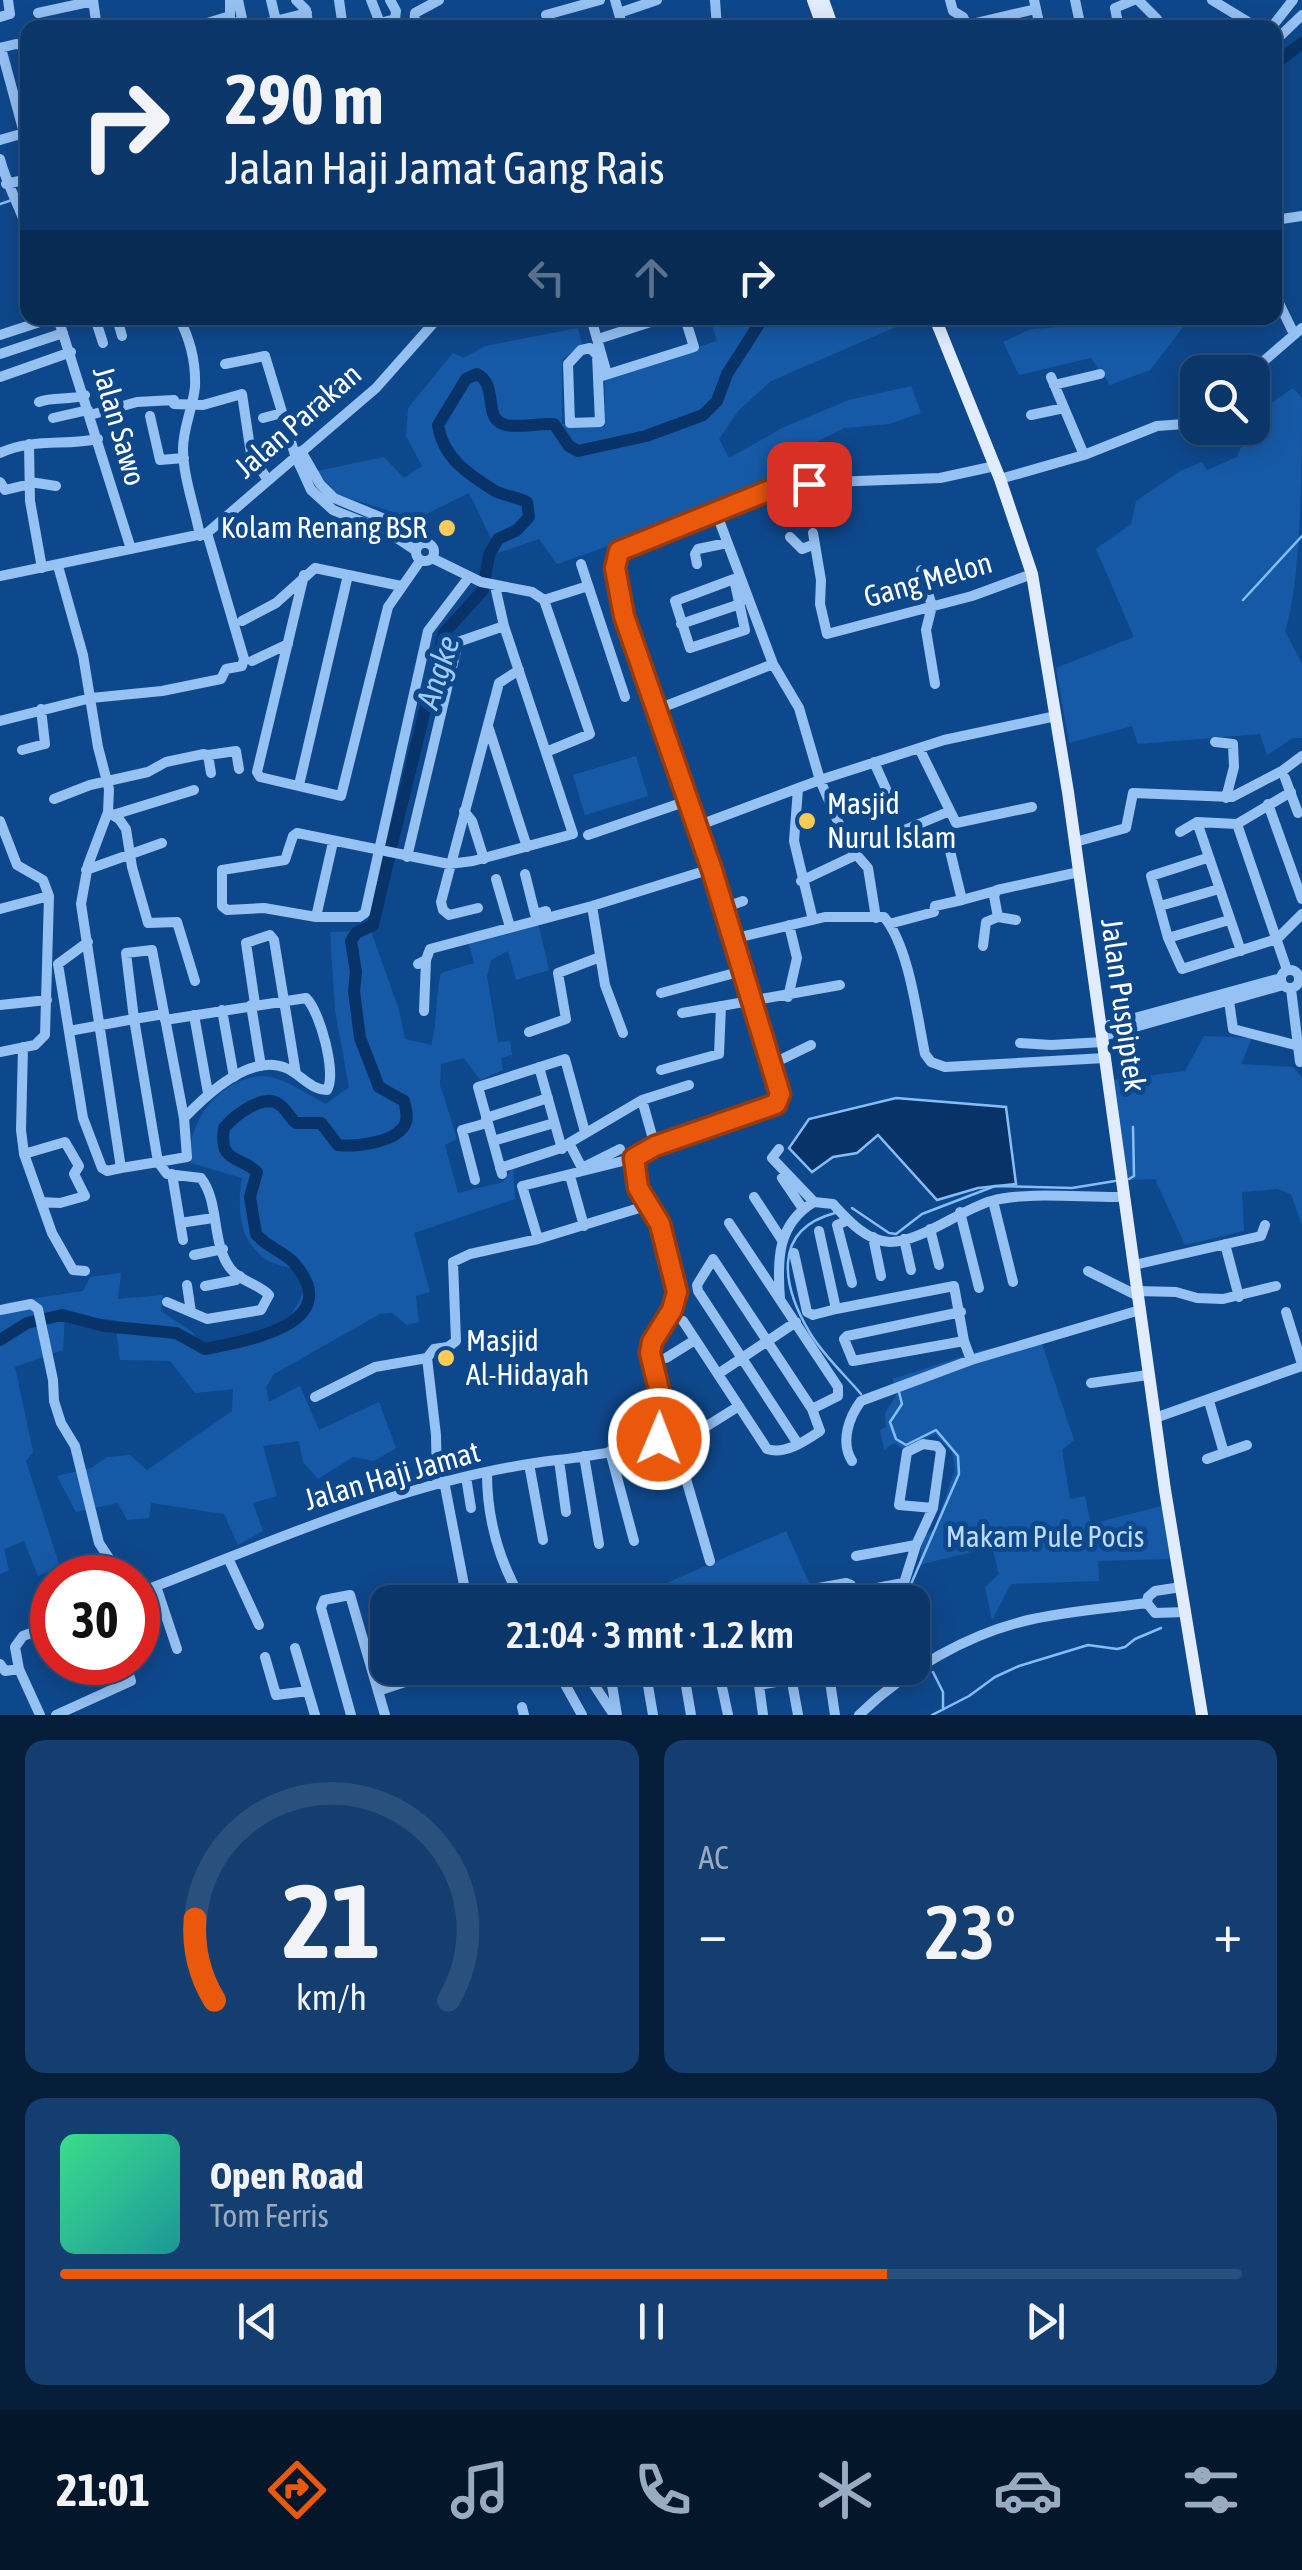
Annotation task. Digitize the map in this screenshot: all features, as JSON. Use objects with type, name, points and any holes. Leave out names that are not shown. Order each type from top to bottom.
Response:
[{"type":"main road","name":"Jalan Puspiptek","points":[[938,325],[997,473],[1032,574],[1075,842],[1148,1375],[1202,1715]]},
{"type":"street","points":[[0,17],[10,14],[8,0]]},
{"type":"street","points":[[38,13],[93,0]]},
{"type":"street","points":[[217,20],[230,16],[230,0]]},
{"type":"street","points":[[271,0],[276,20],[307,13]]},
{"type":"street","points":[[296,0],[308,20]]},
{"type":"street","points":[[415,20],[415,13],[439,0]]},
{"type":"street","points":[[546,14],[600,0]]},
{"type":"street","points":[[615,0],[621,20]]},
{"type":"street","points":[[619,13],[657,0]]},
{"type":"street","points":[[950,0],[953,11],[964,20]]},
{"type":"street","points":[[1117,20],[1115,8],[1136,0],[1157,20]]},
{"type":"street","points":[[1212,0],[1245,20]]},
{"type":"street","points":[[1277,20],[1293,0]]},
{"type":"street","points":[[983,20],[1035,5]]},
{"type":"street","points":[[1282,34],[1302,15]]},
{"type":"street","points":[[0,48],[20,113]]},
{"type":"street","points":[[0,160],[20,213]]},
{"type":"street","points":[[6,184],[20,181]]},
{"type":"street","points":[[1270,355],[1298,331],[1282,305]]},
{"type":"street","points":[[0,335],[32,325]]},
{"type":"street","name":"Jalan Sawo","points":[[59,325],[131,549]]},
{"type":"street","points":[[97,325],[103,343]]},
{"type":"street","points":[[118,325],[122,336]]},
{"type":"street","points":[[0,721],[91,698],[221,679],[226,669],[242,666],[244,659],[184,458],[189,404],[195,386],[191,346],[181,325]]},
{"type":"street","name":"Jalan Parakan","points":[[204,534],[376,388],[430,325]]},
{"type":"street","points":[[593,325],[603,376],[600,422],[570,423],[570,360],[581,350],[593,349],[603,376]]},
{"type":"street","points":[[598,339],[641,325]]},
{"type":"street","points":[[603,376],[694,347],[687,325]]},
{"type":"street","points":[[0,354],[63,332]]},
{"type":"street","points":[[0,377],[70,352]]},
{"type":"street","points":[[225,364],[265,356],[311,490],[320,500],[350,519],[388,532],[469,577],[532,592],[544,600],[590,734],[546,752]]},
{"type":"street","points":[[1084,455],[1052,381],[1100,374]]},
{"type":"street","points":[[39,402],[56,396],[66,400],[84,395]]},
{"type":"street","points":[[53,418],[146,401],[203,405],[243,395],[251,454],[267,479]]},
{"type":"street","points":[[1031,416],[1064,408]]},
{"type":"street","points":[[263,418],[282,414]]},
{"type":"street","points":[[150,416],[160,460],[184,458]]},
{"type":"street","points":[[538,1239],[520,1189],[634,1158],[655,1146],[776,1104],[780,1094],[712,870],[622,606],[615,568],[619,551],[775,488],[997,473],[1084,455],[1157,426],[1180,424]]},
{"type":"street","points":[[0,452],[49,441],[67,444],[98,439]]},
{"type":"street","points":[[29,444],[30,484],[42,568]]},
{"type":"street","points":[[0,482],[5,490],[30,484],[56,486]]},
{"type":"street","points":[[716,512],[748,615],[745,630],[691,648],[681,624],[674,602],[734,579],[740,604],[748,615],[799,708],[820,780],[845,840],[870,872],[876,918]]},
{"type":"street","points":[[0,576],[204,534]]},
{"type":"street","name":"Gang Melon","points":[[790,537],[802,549],[814,539],[826,632],[932,606],[1032,574]]},
{"type":"street","points":[[697,564],[698,549],[727,543]]},
{"type":"street","points":[[304,575],[257,772],[260,776],[343,795],[388,607],[422,553]]},
{"type":"street","points":[[581,564],[625,697]]},
{"type":"street","points":[[58,566],[80,638],[111,814],[86,870],[81,904],[121,1168]]},
{"type":"street","points":[[242,621],[276,602],[316,568],[401,586]]},
{"type":"street","points":[[921,570],[932,606],[926,630],[935,684]]},
{"type":"street","points":[[299,785],[348,575]]},
{"type":"street","points":[[469,577],[428,631],[379,852],[364,913],[358,917],[316,918],[272,909],[225,910],[220,873],[226,868],[285,860],[297,833],[379,852],[449,864],[573,834],[489,584]]},
{"type":"street","points":[[544,600],[588,586]]},
{"type":"street","points":[[695,593],[703,616]]},
{"type":"street","points":[[681,624],[740,604]]},
{"type":"street","points":[[407,856],[458,642],[504,626]]},
{"type":"street","points":[[252,660],[288,644]]},
{"type":"street","points":[[270,652],[279,682]]},
{"type":"street","points":[[658,709],[773,664]]},
{"type":"street","points":[[478,908],[453,915],[443,910],[441,902],[500,681],[519,670]]},
{"type":"street","points":[[22,750],[45,744],[41,709]]},
{"type":"street","points":[[697,826],[919,748],[1056,716]]},
{"type":"street","points":[[488,726],[527,847]]},
{"type":"street","points":[[1215,742],[1233,744],[1234,767],[1226,798]]},
{"type":"street","points":[[919,748],[957,823],[1032,806]]},
{"type":"street","points":[[54,799],[107,780],[148,772],[166,762],[208,755],[236,751],[238,769]]},
{"type":"street","points":[[208,755],[211,773]]},
{"type":"street","points":[[1075,842],[1126,828],[1133,793],[1234,797],[1302,756]]},
{"type":"street","points":[[874,762],[890,798]]},
{"type":"street","points":[[1275,822],[1300,812],[1285,778]]},
{"type":"street","points":[[798,789],[794,842],[812,920]]},
{"type":"street","points":[[111,814],[194,790]]},
{"type":"street","points":[[1180,832],[1197,822],[1237,824],[1290,792]]},
{"type":"street","points":[[588,836],[687,801]]},
{"type":"street","points":[[1268,804],[1302,899]]},
{"type":"street","points":[[902,832],[950,811]]},
{"type":"street","points":[[464,812],[474,826],[484,858]]},
{"type":"street","points":[[111,814],[124,826],[148,922],[176,922],[195,981]]},
{"type":"street","points":[[0,821],[17,865],[41,878],[49,896],[44,1039],[36,1045],[0,1052]]},
{"type":"street","points":[[1197,822],[1240,951]]},
{"type":"street","points":[[1237,824],[1293,978],[1300,1062]]},
{"type":"street","points":[[316,918],[333,842]]},
{"type":"street","points":[[86,870],[162,843]]},
{"type":"street","points":[[950,852],[962,900]]},
{"type":"street","points":[[801,881],[856,856]]},
{"type":"street","points":[[1208,858],[1152,874],[1168,938],[1183,970],[1277,940],[1302,914]]},
{"type":"street","points":[[424,1010],[422,962],[430,949],[712,870]]},
{"type":"street","points":[[889,924],[935,912],[935,906],[1079,872]]},
{"type":"street","points":[[525,874],[535,914],[561,908],[563,914]]},
{"type":"street","points":[[496,879],[510,927]]},
{"type":"street","points":[[1160,906],[1218,889]]},
{"type":"street","points":[[995,891],[998,917]]},
{"type":"street","points":[[0,908],[49,896]]},
{"type":"street","points":[[723,908],[742,901]]},
{"type":"street","points":[[592,906],[607,993],[623,1033]]},
{"type":"street","points":[[983,946],[986,922],[998,917],[1016,920]]},
{"type":"street","points":[[732,939],[812,920],[884,918],[907,975],[930,1062],[945,1067],[1105,1058]]},
{"type":"street","points":[[1168,938],[1230,920]]},
{"type":"street","points":[[788,996],[797,958],[790,925]]},
{"type":"street","points":[[261,1066],[246,942],[268,936],[274,940],[296,1074]]},
{"type":"street","points":[[88,942],[58,962],[86,1128],[102,1168],[107,1171],[158,1162],[187,1156],[184,1118],[152,950],[127,952],[124,956],[158,1162],[172,1174],[201,1178],[208,1187],[213,1218],[230,1270],[269,1294],[261,1310],[207,1319],[167,1302]]},
{"type":"street","points":[[530,1032],[566,1019],[558,973],[600,957]]},
{"type":"street","points":[[660,993],[742,971]]},
{"type":"street","points":[[1186,1008],[1229,1000],[1293,978]]},
{"type":"street","points":[[1020,1043],[1052,1046],[1102,1035],[1293,978]]},
{"type":"street","points":[[682,1013],[840,985]]},
{"type":"street","points":[[68,1031],[286,1000],[306,998],[311,1002],[322,1027],[331,1084],[327,1090],[315,1088],[278,1066],[261,1066],[208,1093],[184,1118]]},
{"type":"street","points":[[0,1005],[47,1000]]},
{"type":"street","points":[[1229,1000],[1234,1030],[1299,1046]]},
{"type":"street","points":[[661,1070],[719,1054],[721,1006]]},
{"type":"street","points":[[222,1010],[234,1077]]},
{"type":"street","points":[[194,1015],[208,1093]]},
{"type":"street","points":[[772,1064],[811,1044]]},
{"type":"street","points":[[23,1047],[20,1130],[24,1154],[52,1233],[73,1270],[85,1271]]},
{"type":"street","points":[[585,1132],[565,1059],[478,1087],[501,1171],[565,1146],[642,1100],[689,1085]]},
{"type":"street","points":[[539,1068],[554,1124],[582,1168],[620,1149]]},
{"type":"street","points":[[475,1180],[462,1130],[548,1098]]},
{"type":"street","points":[[642,1100],[655,1146]]},
{"type":"street","points":[[492,1141],[554,1124]]},
{"type":"street","points":[[24,1154],[65,1142],[79,1166],[74,1173],[85,1196],[60,1203],[41,1202]]},
{"type":"street","points":[[778,1149],[772,1158],[809,1206]]},
{"type":"street","points":[[634,1158],[638,1188],[663,1233],[677,1292],[650,1353],[668,1433],[674,1438],[710,1561]]},
{"type":"street","points":[[172,1174],[182,1240]]},
{"type":"street","points":[[570,1176],[584,1226]]},
{"type":"street","points":[[754,1197],[782,1240]]},
{"type":"street","points":[[780,1299],[782,1240],[809,1206],[833,1204],[872,1237],[889,1242],[993,1201],[1123,1197]]},
{"type":"street","points":[[993,1201],[1014,1282]]},
{"type":"street","points":[[464,1585],[440,1482],[427,1358],[434,1348],[448,1347],[456,1341],[453,1262],[470,1254],[538,1239],[649,1206]]},
{"type":"street","points":[[960,1212],[979,1288]]},
{"type":"street","points":[[180,1223],[213,1218]]},
{"type":"street","points":[[848,1220],[838,1225],[852,1283]]},
{"type":"street","points":[[730,1223],[839,1392],[812,1409]]},
{"type":"street","points":[[1134,1265],[1261,1236],[1265,1225]]},
{"type":"street","points":[[930,1229],[939,1265]]},
{"type":"street","points":[[819,1231],[836,1309]]},
{"type":"street","points":[[872,1237],[881,1276]]},
{"type":"street","points":[[904,1239],[911,1270]]},
{"type":"street","points":[[1225,1244],[1238,1297]]},
{"type":"street","points":[[194,1255],[223,1249]]},
{"type":"street","points":[[794,1252],[807,1312],[813,1315],[952,1285],[956,1288],[971,1360]]},
{"type":"street","points":[[683,1321],[767,1448],[777,1451],[798,1444],[820,1431],[812,1409],[713,1260],[697,1285],[698,1291],[798,1444]]},
{"type":"street","points":[[764,1274],[778,1270]]},
{"type":"street","points":[[1088,1272],[1138,1299]]},
{"type":"street","points":[[206,1286],[240,1276]]},
{"type":"street","points":[[187,1285],[191,1312]]},
{"type":"street","points":[[852,1461],[846,1443],[849,1424],[861,1401],[1138,1299],[1176,1292],[1197,1298],[1238,1297],[1276,1286]]},
{"type":"street","points":[[0,1310],[31,1304],[38,1309],[54,1401],[81,1464],[98,1543],[106,1555]]},
{"type":"street","points":[[961,1312],[844,1338],[852,1361],[964,1341]]},
{"type":"street","points":[[1155,1418],[1302,1365],[1286,1312]]},
{"type":"street","points":[[718,1374],[796,1322]]},
{"type":"street","points":[[666,1358],[695,1340]]},
{"type":"street","points":[[316,1398],[375,1367],[427,1358]]},
{"type":"street","points":[[1090,1383],[1148,1375]]},
{"type":"street","points":[[1209,1400],[1224,1452]]},
{"type":"street","points":[[707,1426],[739,1406]]},
{"type":"street","name":"Jalan Haji Jamat","points":[[160,1584],[297,1530],[440,1482],[610,1452],[668,1433]]},
{"type":"street","points":[[892,1585],[903,1583],[933,1508],[941,1452],[937,1446],[923,1444],[907,1452],[900,1505],[933,1508]]},
{"type":"street","points":[[1207,1459],[1246,1445]]},
{"type":"street","points":[[610,1452],[634,1541]]},
{"type":"street","points":[[584,1456],[600,1544]]},
{"type":"street","points":[[559,1460],[566,1512]]},
{"type":"street","points":[[530,1464],[543,1540]]},
{"type":"street","points":[[486,1473],[495,1541],[513,1585]]},
{"type":"street","points":[[466,1477],[471,1508]]},
{"type":"street","points":[[856,1556],[916,1545]]},
{"type":"street","points":[[228,1558],[259,1626]]},
{"type":"street","points":[[1181,1587],[1154,1591],[1148,1603],[1155,1613],[1186,1612]]},
{"type":"street","points":[[350,1715],[322,1603],[350,1595],[385,1715]]},
{"type":"street","points":[[160,1598],[177,1649]]},
{"type":"street","points":[[859,1715],[918,1668],[1002,1628],[1036,1618],[1148,1603]]},
{"type":"street","points":[[30,1634],[17,1643],[14,1652],[35,1712]]},
{"type":"street","points":[[295,1648],[315,1715]]},
{"type":"street","points":[[14,1652],[0,1662],[5,1671],[19,1669]]},
{"type":"street","points":[[265,1657],[276,1695],[308,1691]]},
{"type":"street","points":[[763,1715],[759,1685],[791,1681],[798,1715]]},
{"type":"street","points":[[56,1715],[123,1685]]},
{"type":"street","points":[[378,1690],[394,1685]]},
{"type":"street","points":[[565,1685],[579,1711]]},
{"type":"street","points":[[593,1685],[615,1715]]},
{"type":"street","points":[[611,1685],[615,1715]]},
{"type":"street","points":[[648,1685],[653,1715]]},
{"type":"street","points":[[686,1685],[691,1715]]},
{"type":"street","points":[[722,1685],[728,1715]]},
{"type":"street","points":[[833,1685],[835,1715]]},
{"type":"green space","points":[[712,325],[901,325],[771,381],[739,410],[719,439],[729,458],[784,427],[849,400],[911,386],[921,413],[889,424],[844,428],[805,448],[804,473],[557,564],[539,539],[498,553],[469,493],[416,519],[338,495],[317,471],[384,457],[404,478],[422,466],[406,436],[408,408],[453,353],[464,358],[485,346],[578,328],[582,344],[562,360],[562,424],[605,427],[605,377],[717,341]]},
{"type":"green space","points":[[1185,325],[1150,370],[1110,385],[1091,358],[1019,375],[1003,342],[1031,329]]},
{"type":"green space","points":[[1293,388],[1302,398],[1298,550],[1285,631],[1302,664],[1302,738],[1293,738],[1267,755],[1260,734],[1138,744],[1132,726],[1069,743],[1056,668],[1134,637],[1096,549],[1131,524],[1136,501],[1180,471],[1202,462],[1207,470],[1237,457],[1242,445],[1270,445],[1270,404]]},
{"type":"green space","points":[[636,756],[648,796],[585,815],[573,775]]},
{"type":"green space","points":[[537,918],[549,970],[516,980],[508,951],[491,960],[487,976],[498,1042],[510,1041],[512,1055],[501,1058],[503,1070],[480,1080],[464,1058],[441,1064],[440,1085],[457,1139],[445,1145],[458,1193],[503,1182],[513,1167],[515,1199],[414,1233],[430,1292],[416,1296],[419,1322],[407,1325],[392,1313],[380,1314],[274,1374],[266,1387],[269,1402],[300,1386],[319,1430],[379,1402],[396,1448],[374,1461],[353,1457],[318,1479],[303,1462],[299,1441],[263,1446],[277,1496],[253,1503],[263,1531],[238,1545],[224,1514],[151,1503],[149,1518],[127,1520],[118,1503],[76,1512],[57,1476],[91,1468],[107,1457],[130,1455],[147,1470],[232,1411],[233,1389],[195,1393],[170,1361],[120,1360],[115,1320],[65,1316],[63,1350],[15,1367],[33,1452],[26,1461],[56,1555],[30,1556],[24,1541],[4,1549],[9,1570],[0,1574],[0,1306],[83,1291],[90,1277],[121,1273],[118,1299],[163,1295],[161,1311],[192,1332],[203,1347],[236,1344],[289,1319],[306,1288],[298,1270],[267,1260],[250,1243],[240,1212],[242,1178],[191,1163],[193,1133],[208,1105],[247,1078],[278,1079],[326,1104],[349,1087],[335,1010],[330,932],[371,931],[405,1039],[431,1045],[441,973],[474,963],[466,933]]},
{"type":"green space","points":[[1204,1036],[1252,1038],[1241,1064],[1293,1067],[1302,1077],[1302,1225],[1291,1194],[1277,1189],[1242,1192],[1244,1231],[1185,1245],[1155,1179],[1128,1180],[1113,1080],[1185,1071]]},
{"type":"green space","name":"Makam Pule Pocis","points":[[1040,1338],[1074,1440],[1062,1450],[1070,1499],[1085,1496],[1091,1524],[1162,1506],[1170,1559],[1098,1561],[1099,1581],[1011,1584],[992,1620],[985,1587],[999,1574],[992,1547],[919,1565],[923,1538],[935,1528],[955,1469],[952,1452],[935,1434],[903,1449],[894,1443],[884,1450],[880,1430],[886,1427],[885,1413],[896,1396],[893,1379],[982,1350]]},
{"type":"green space","points":[[786,1531],[810,1585],[662,1585]]},
{"type":"shaded area","points":[[896,1098],[1006,1107],[1016,1184],[978,1188],[937,1200],[878,1135],[857,1153],[833,1157],[812,1172],[789,1148],[809,1119]]},
{"type":"waterway","name":"Angke","points":[[1282,59],[1302,43]]},
{"type":"waterway","points":[[0,204],[12,200]]},
{"type":"waterway","name":"Angke","points":[[391,848],[444,633],[483,590],[489,555],[498,539],[517,530],[529,517],[527,502],[485,485],[458,464],[445,447],[438,425],[466,379],[477,374],[484,379],[499,422],[511,426],[554,424],[569,446],[578,451],[646,436],[703,415],[717,401],[727,374],[758,325]]},
{"type":"waterway","points":[[1243,600],[1302,536]]},
{"type":"waterway","points":[[0,1340],[27,1323],[62,1315],[104,1326],[176,1333],[205,1349],[265,1335],[300,1315],[308,1301],[307,1284],[294,1263],[256,1234],[250,1197],[257,1172],[227,1153],[224,1128],[242,1112],[266,1101],[280,1105],[296,1123],[321,1123],[338,1145],[383,1140],[404,1126],[404,1101],[379,1087],[360,1038],[351,941],[356,933],[373,925],[389,858]]},
{"type":"waterway","points":[[1129,1179],[1134,1176],[1133,1127]]},
{"type":"waterway","points":[[852,1208],[896,1234],[922,1214],[995,1186],[1072,1188],[1115,1181]]},
{"type":"waterway","points":[[835,1213],[814,1221],[800,1233],[791,1247],[789,1280],[810,1333],[861,1394]]},
{"type":"waterway","points":[[899,1392],[902,1404],[890,1422],[896,1439],[906,1445],[936,1430],[958,1456],[959,1474],[911,1585]]},
{"type":"waterway","points":[[932,1715],[1019,1666],[1088,1645],[1125,1647],[1161,1628]]},
{"type":"waterway","points":[[933,1672],[943,1692],[943,1708]]},
{"type":"place","name":"Kolam Renang BSR","points":[[447,528]]},
{"type":"place","name":"Masjid Nurul Islam","points":[[807,821]]},
{"type":"place","name":"Masjid Al-Hidayah","points":[[446,1358]]},
{"type":"route","points":[[659,1439],[668,1433],[668,1426],[650,1353],[677,1292],[660,1224],[638,1188],[634,1158],[655,1146],[776,1104],[780,1094],[712,870],[624,616],[615,568],[619,551],[775,488],[809,484]]}]
